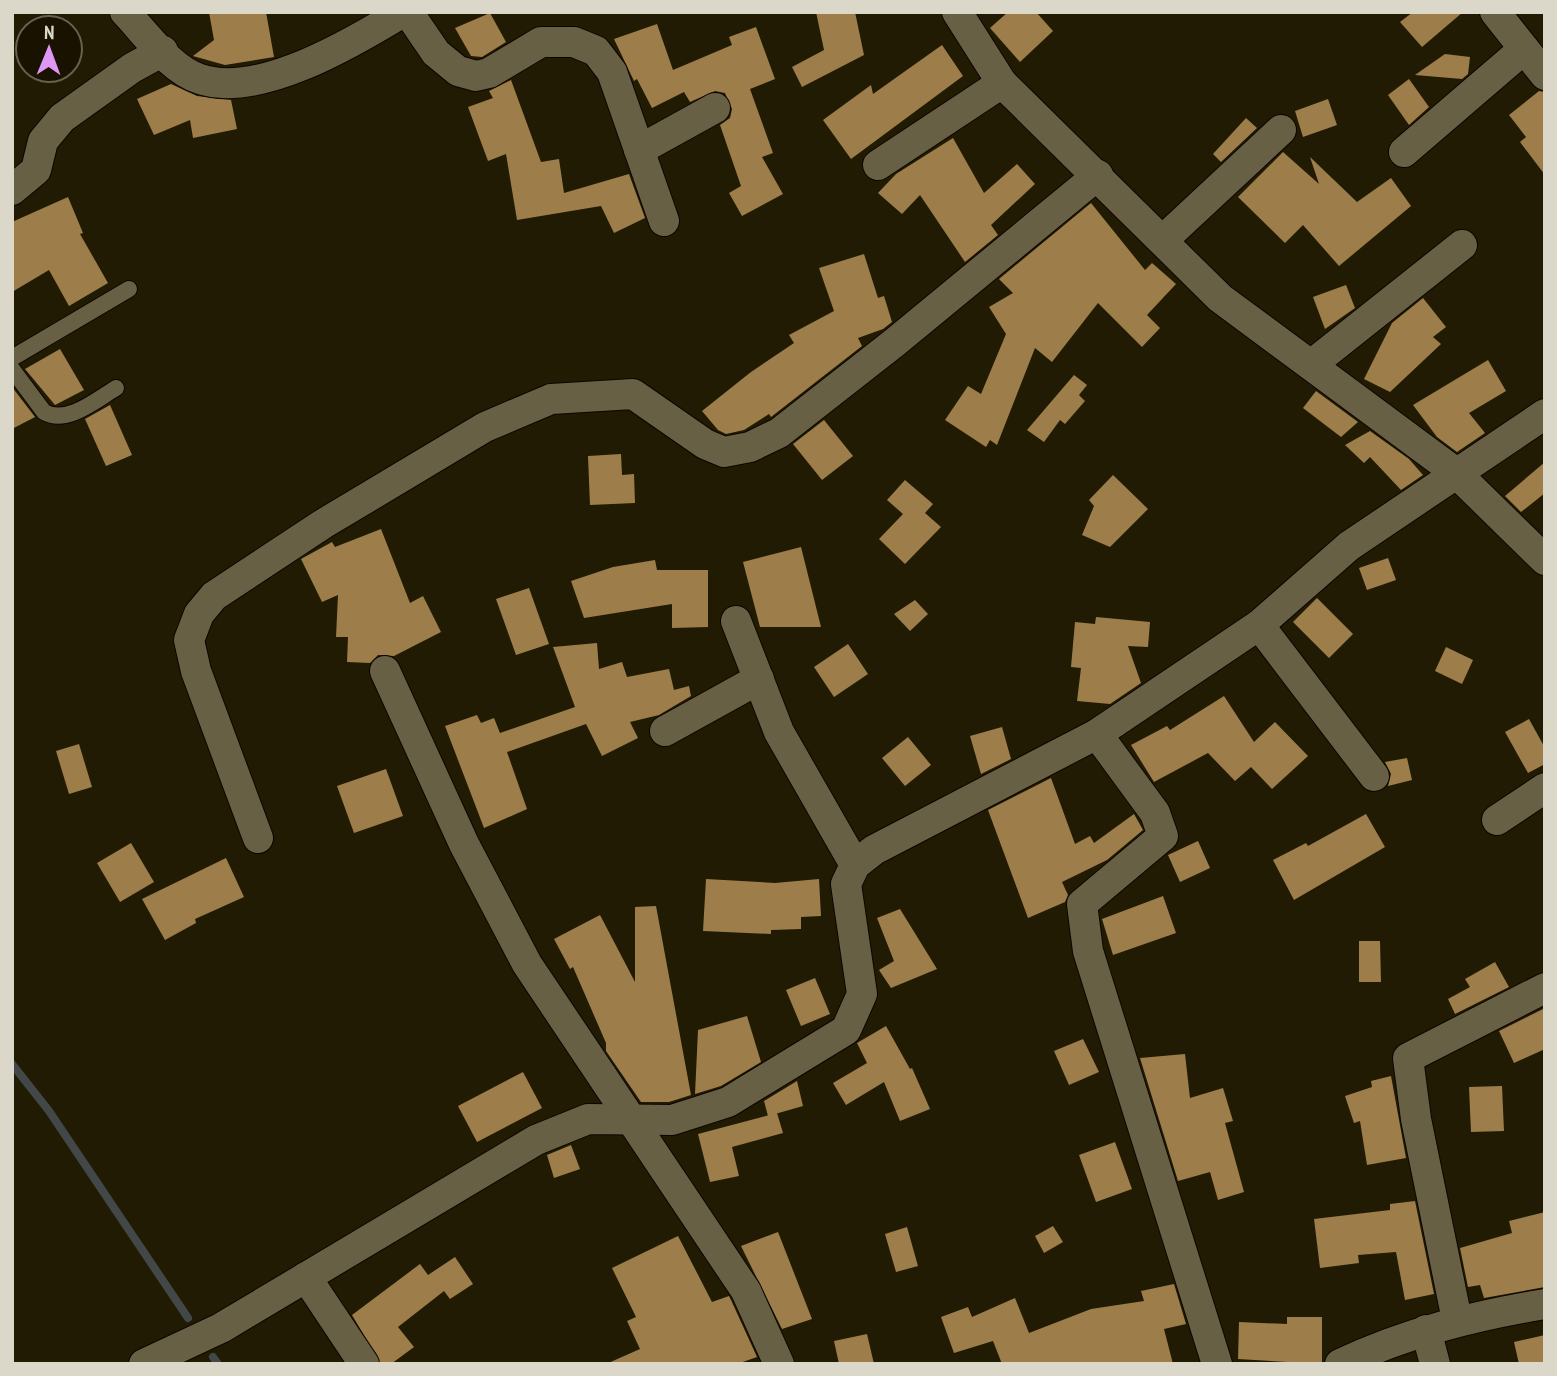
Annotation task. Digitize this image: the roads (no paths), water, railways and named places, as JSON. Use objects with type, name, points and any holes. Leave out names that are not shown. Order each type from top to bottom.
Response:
[{"type":"street","points":[[125,12],[163,51],[199,79],[225,83],[296,69],[361,38],[405,12],[436,53],[458,71],[476,76],[489,73],[541,42],[574,42],[596,51],[611,72],[664,221]]},
{"type":"street","points":[[957,12],[1002,83],[1220,298],[1455,472],[1545,560]]},
{"type":"street","points":[[1495,12],[1545,75]]},
{"type":"street","points":[[1404,152],[1524,48]]},
{"type":"street","points":[[12,190],[36,170],[43,141],[62,118],[132,68],[163,51]]},
{"type":"street","points":[[878,165],[1002,83]]},
{"type":"street","points":[[639,150],[715,108]]},
{"type":"street","points":[[1163,240],[1282,130]]},
{"type":"street","points":[[258,838],[196,671],[189,640],[199,614],[214,596],[323,524],[485,427],[551,399],[633,394],[705,444],[724,452],[750,447],[779,433],[894,344],[1098,175]]},
{"type":"street","points":[[1311,365],[1462,245]]},
{"type":"street","points":[[144,1364],[221,1328],[536,1140],[588,1119],[628,1117],[671,1120],[728,1102],[846,1030],[862,994],[846,884],[855,865],[874,849],[1097,734],[1259,625],[1349,546],[1455,472],[1545,414]]},
{"type":"street","points":[[736,621],[779,732],[855,865]]},
{"type":"street","points":[[1259,625],[1374,776]]},
{"type":"street","points":[[385,671],[464,844],[527,964],[746,1291],[779,1364]]},
{"type":"street","points":[[665,731],[759,679]]},
{"type":"street","points":[[1097,734],[1155,813],[1163,836],[1082,904],[1088,951],[1217,1364]]},
{"type":"street","points":[[1497,820],[1545,788]]},
{"type":"street","points":[[1457,1320],[1416,1119],[1408,1058],[1545,988]]},
{"type":"street","points":[[306,1277],[364,1364]]},
{"type":"street","points":[[1340,1364],[1383,1344],[1457,1320],[1545,1304]]},
{"type":"street","points":[[1426,1331],[1436,1364]]},
{"type":"lane","points":[[12,358],[129,289]]},
{"type":"lane","points":[[12,369],[44,412],[52,416],[63,417],[116,388]]},
{"type":"waterway","points":[[12,1064],[49,1111],[188,1318]]},
{"type":"waterway","points":[[213,1357],[218,1364]]}]
